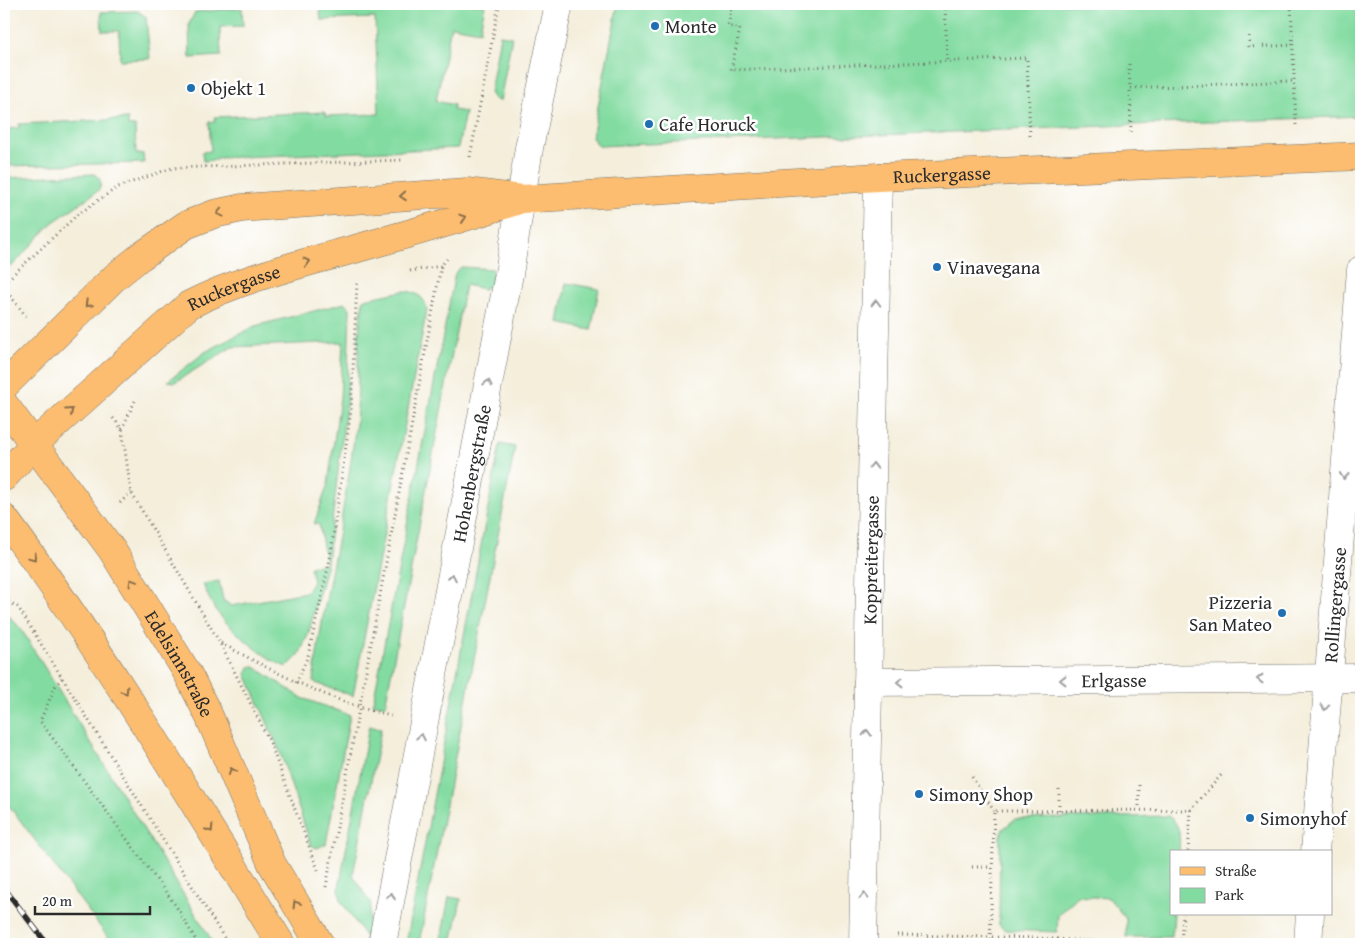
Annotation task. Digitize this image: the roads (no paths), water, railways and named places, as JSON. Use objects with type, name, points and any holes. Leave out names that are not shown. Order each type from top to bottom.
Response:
[{"type":"main road","name":"Ruckergasse","points":[[4,386],[115,277],[186,225],[214,214],[242,208],[467,192],[522,199],[878,177],[1297,161],[1361,156]]},
{"type":"main road","name":"Ruckergasse","points":[[4,476],[34,444],[189,305],[259,275],[453,222],[522,199]]},
{"type":"main road","name":"Edelsinnstraße","points":[[4,404],[112,550],[188,674],[212,724],[272,864],[320,944]]},
{"type":"main road","points":[[4,518],[47,576],[114,674],[281,944]]},
{"type":"street","name":"Hohenbergstraße","points":[[382,944],[522,199],[529,148],[559,4]]},
{"type":"street","name":"Koppreitergasse","points":[[863,939],[878,177]]},
{"type":"street","name":"Rollingergasse","points":[[1315,850],[1361,270]]},
{"type":"street","name":"Erlgasse","points":[[868,682],[1361,678]]},
{"type":"street","points":[[1308,944],[1310,916]]},
{"type":"railway","points":[[4,888],[47,944]]},
{"type":"place","name":"Monte","points":[[655,26]]},
{"type":"place","name":"Objekt 1","points":[[191,88]]},
{"type":"place","name":"Cafe Horuck","points":[[649,124]]},
{"type":"place","name":"Vinavegana","points":[[937,267]]},
{"type":"place","name":"Pizzeria San Mateo","points":[[1282,613]]},
{"type":"place","name":"Simony Shop","points":[[919,794]]},
{"type":"place","name":"Simonyhof","points":[[1250,818]]}]
